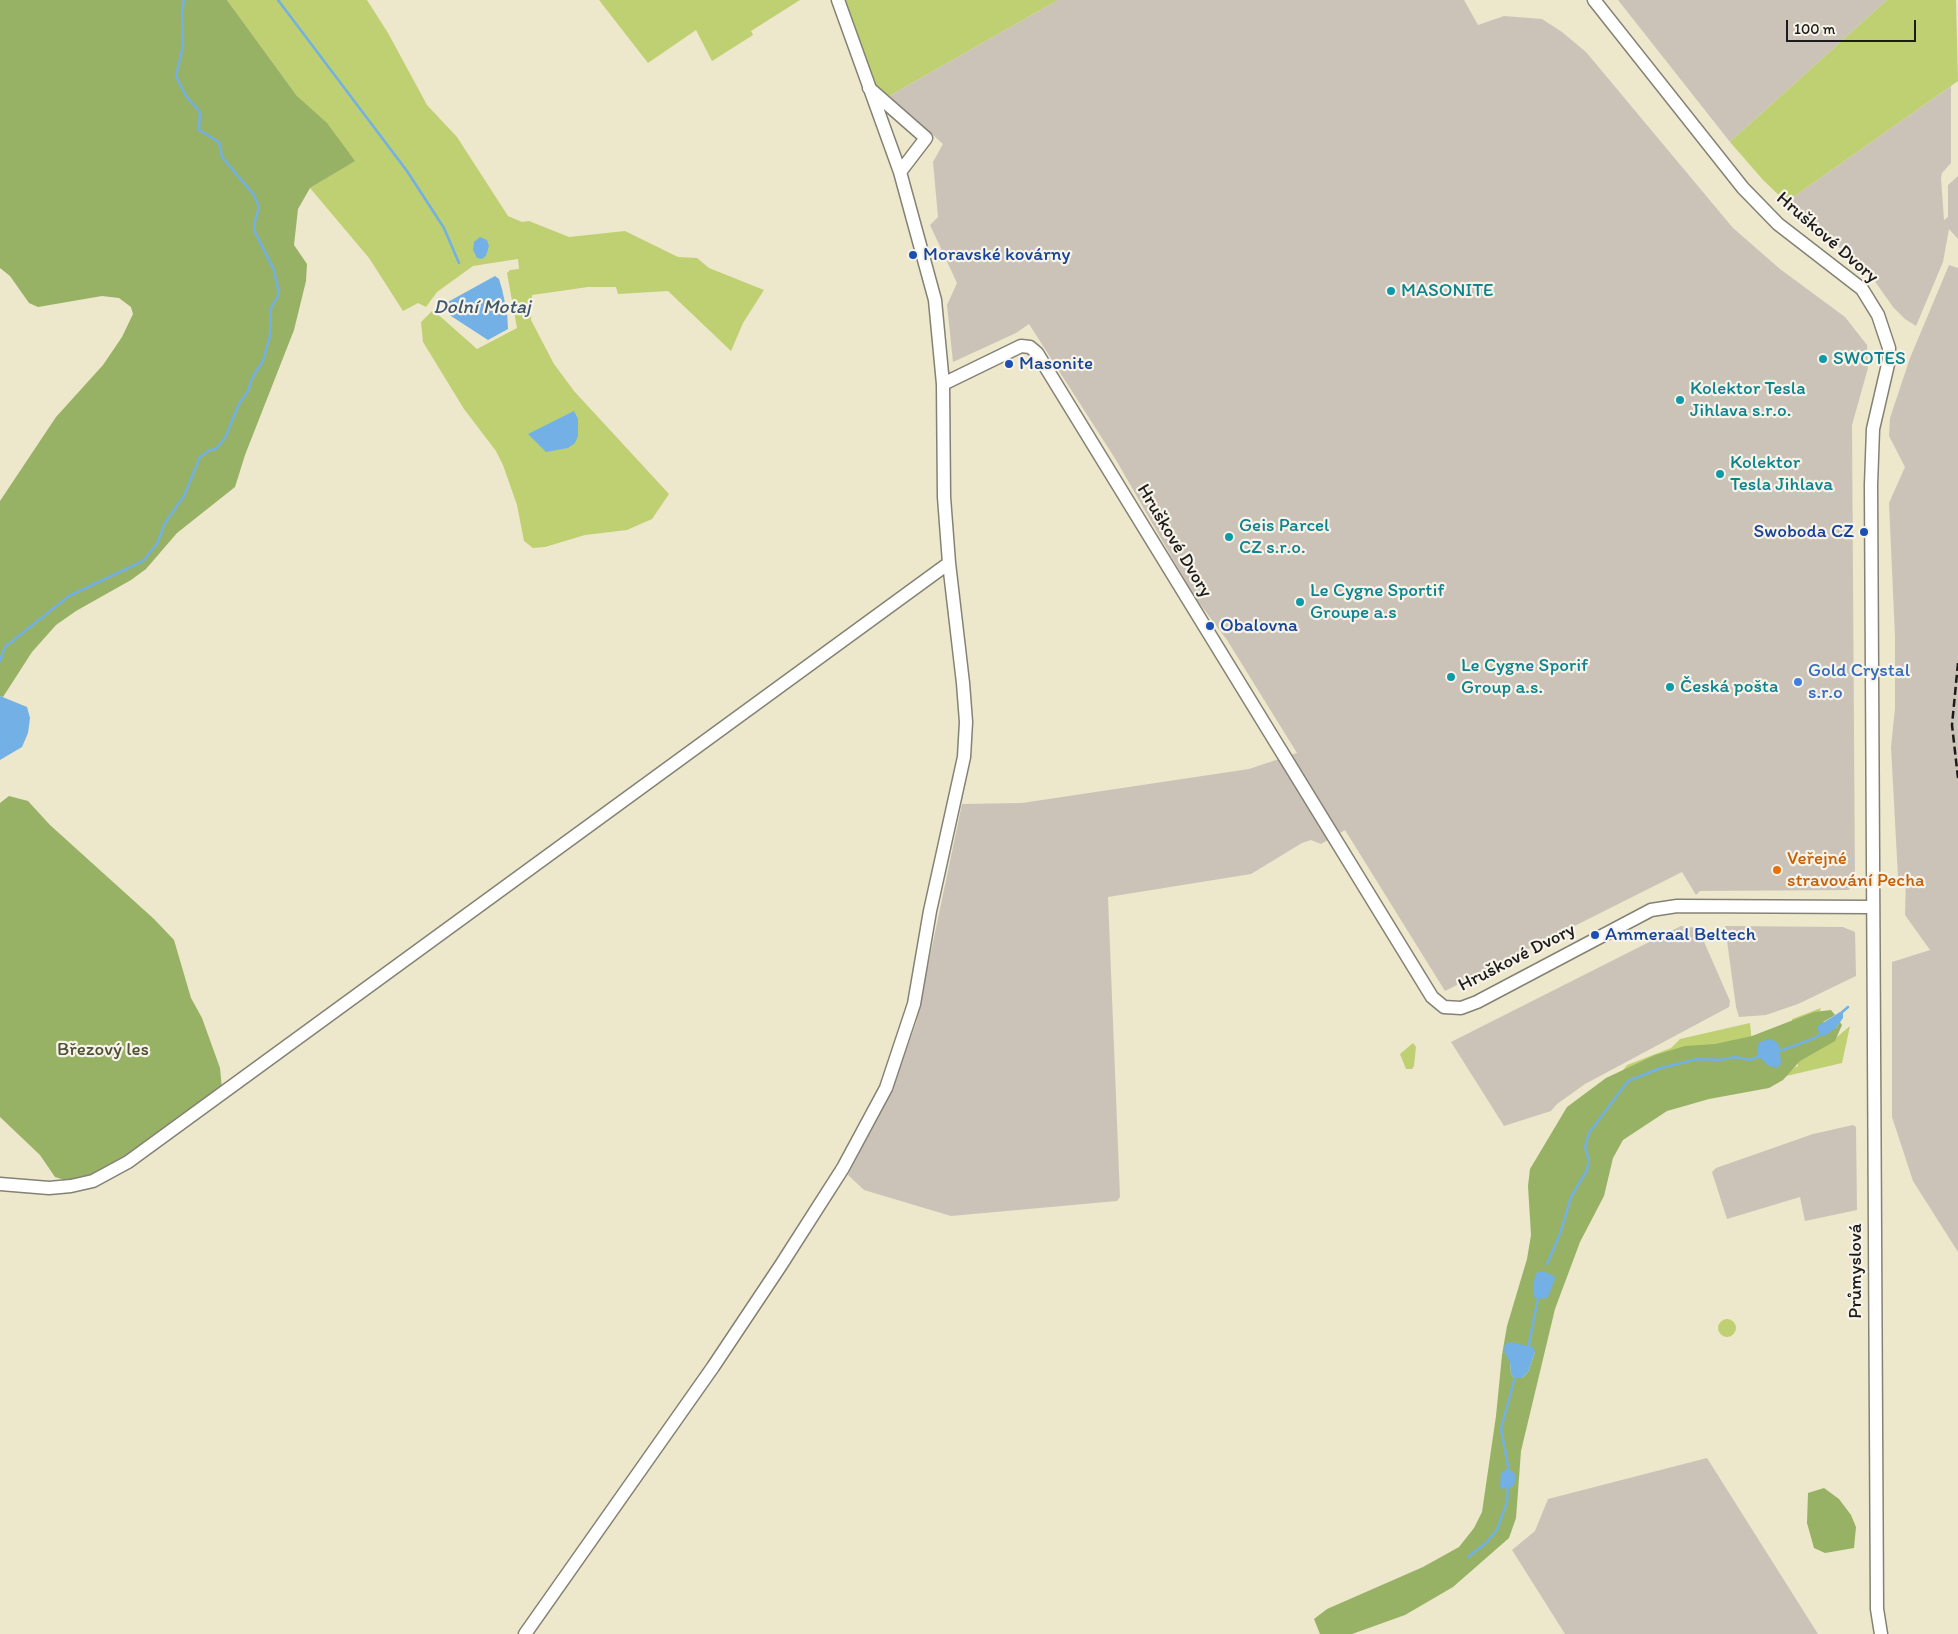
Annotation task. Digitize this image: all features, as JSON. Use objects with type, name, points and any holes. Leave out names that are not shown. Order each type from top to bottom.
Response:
[{"type":"street","points":[[525,1634],[701,1383],[781,1265],[843,1168],[886,1088],[914,1004],[930,910],[964,757],[966,722],[964,682],[949,563],[944,497],[943,384],[939,322],[932,284],[900,172],[838,0]]},
{"type":"street","name":"Hruškové Dvory","points":[[943,384],[1021,346],[1030,348],[1037,353],[1432,997],[1444,1007],[1461,1008],[1477,1002],[1651,910],[1677,906],[1872,907],[1871,452],[1873,429],[1889,360],[1884,330],[1873,305],[1862,289],[1778,224],[1743,188],[1594,0]]},
{"type":"street","points":[[868,87],[926,138],[900,172]]},
{"type":"street","points":[[0,1184],[49,1188],[71,1186],[93,1181],[128,1162],[949,563]]},
{"type":"street","name":"Průmyslová","points":[[1872,907],[1875,1074],[1877,1590],[1881,1634]]},
{"type":"shaded area","points":[[1058,0],[1464,0],[1478,25],[1504,16],[1542,19],[1562,32],[1586,52],[1733,228],[1780,269],[1845,317],[1867,345],[1868,368],[1852,425],[1855,885],[1848,890],[1700,891],[1696,895],[1682,872],[1445,991],[1345,830],[1321,844],[1311,840],[1302,843],[1251,874],[1108,897],[1120,1197],[1117,1201],[951,1216],[864,1190],[848,1175],[891,1092],[916,1023],[962,804],[1022,803],[1249,769],[1297,753],[1227,640],[1194,596],[1116,460],[1029,324],[1016,333],[953,362],[947,305],[957,283],[930,225],[938,217],[933,162],[943,144],[889,96]]},
{"type":"shaded area","points":[[1618,0],[1887,0],[1730,142]]},
{"type":"shaded area","points":[[1951,86],[1951,163],[1942,173],[1941,178],[1944,220],[1948,217],[1948,185],[1958,176],[1958,239],[1949,229],[1943,262],[1916,326],[1905,319],[1893,307],[1869,273],[1786,202]]},
{"type":"shaded area","points":[[1949,265],[1958,268],[1958,1252],[1913,1181],[1892,1117],[1892,962],[1930,950],[1905,915],[1906,878],[1898,877],[1891,747],[1895,708],[1895,637],[1889,503],[1905,467],[1889,436],[1890,418],[1910,358]]},
{"type":"shaded area","name":"Ammeraal Beltech","points":[[1681,926],[1698,928],[1730,1001],[1729,1007],[1585,1084],[1557,1104],[1551,1111],[1504,1126],[1451,1042]]},
{"type":"shaded area","points":[[1725,926],[1843,927],[1855,932],[1856,976],[1798,1004],[1766,1015],[1739,1017]]},
{"type":"shaded area","points":[[1853,1125],[1856,1127],[1857,1210],[1805,1221],[1800,1197],[1727,1219],[1712,1172],[1716,1168],[1813,1134]]},
{"type":"shaded area","points":[[1707,1458],[1818,1634],[1565,1634],[1512,1550],[1535,1531],[1548,1499]]},
{"type":"green space","points":[[0,0],[227,0],[297,96],[327,123],[355,161],[310,188],[298,209],[294,245],[307,264],[306,281],[294,330],[245,455],[235,487],[177,533],[146,569],[56,625],[32,652],[3,697],[0,696],[0,501],[56,417],[103,365],[122,337],[133,314],[131,307],[119,298],[102,296],[38,307],[29,303],[10,276],[0,268]]},
{"type":"green space","points":[[227,0],[367,0],[388,33],[427,105],[457,137],[508,216],[522,222],[529,221],[569,237],[625,231],[678,257],[697,258],[709,268],[764,290],[743,323],[731,351],[668,291],[618,294],[616,287],[588,287],[532,295],[531,320],[554,364],[574,391],[669,494],[652,519],[627,530],[585,535],[545,547],[533,548],[524,541],[517,505],[503,465],[496,451],[464,409],[423,342],[421,322],[433,310],[477,349],[517,328],[507,273],[510,270],[519,269],[518,259],[473,266],[437,292],[426,307],[418,303],[403,311],[369,258],[310,188],[354,161],[297,96]]},
{"type":"green space","points":[[599,0],[800,0],[751,31],[753,35],[712,61],[696,30],[648,63]]},
{"type":"green space","points":[[845,0],[1058,0],[889,96],[873,82]]},
{"type":"green space","points":[[1887,0],[1956,0],[1958,81],[1786,202],[1764,181],[1730,142]]},
{"type":"green space","name":"Březový les","points":[[9,796],[28,801],[50,825],[154,919],[174,940],[191,998],[202,1018],[220,1068],[222,1089],[118,1164],[96,1176],[68,1181],[55,1177],[40,1155],[0,1117],[0,803]]},
{"type":"green space","points":[[1821,1008],[1814,1026],[1831,1042],[1850,1026],[1842,1063],[1769,1080],[1620,1074],[1627,1065],[1671,1048],[1680,1039],[1750,1023],[1753,1054],[1790,1069],[1798,1066],[1792,1019]]},
{"type":"green space","points":[[1831,1010],[1835,1015],[1823,1022],[1836,1028],[1840,1022],[1842,1025],[1835,1041],[1800,1061],[1783,1080],[1769,1088],[1709,1099],[1667,1111],[1623,1140],[1613,1158],[1604,1196],[1580,1242],[1555,1309],[1521,1451],[1516,1518],[1509,1538],[1453,1587],[1405,1615],[1352,1634],[1320,1634],[1314,1619],[1327,1609],[1423,1567],[1459,1547],[1474,1528],[1482,1512],[1507,1326],[1527,1259],[1531,1235],[1528,1186],[1530,1169],[1567,1107],[1606,1078],[1655,1055],[1685,1046],[1715,1044],[1752,1036],[1814,1012]],"holes":[[[1535,1352],[1528,1372],[1522,1378],[1514,1378],[1511,1374],[1510,1363]]]},
{"type":"green space","points":[[1413,1043],[1416,1047],[1414,1066],[1412,1069],[1406,1069],[1400,1054]]},
{"type":"green space","points":[[1727,1319],[1733,1322],[1736,1328],[1733,1334],[1727,1337],[1721,1334],[1718,1328],[1721,1322]]},
{"type":"green space","points":[[1824,1488],[1839,1499],[1851,1515],[1856,1527],[1854,1548],[1825,1553],[1814,1548],[1807,1523],[1808,1493]]},
{"type":"water","points":[[480,237],[487,240],[489,246],[486,256],[482,259],[477,258],[473,250],[474,242]]},
{"type":"water","name":"Dolní Motaj","points":[[495,276],[499,279],[502,289],[507,312],[508,329],[488,340],[451,316],[446,303]]},
{"type":"water","points":[[574,411],[578,419],[578,436],[575,443],[568,448],[546,452],[528,434]]},
{"type":"water","points":[[0,696],[27,707],[30,718],[28,733],[22,747],[0,760]]},
{"type":"water","points":[[1843,1012],[1843,1018],[1836,1028],[1823,1037],[1818,1031],[1818,1026]]},
{"type":"water","points":[[1771,1039],[1778,1043],[1780,1052],[1781,1064],[1777,1068],[1769,1066],[1759,1057],[1757,1052],[1759,1042]]},
{"type":"water","points":[[1537,1272],[1545,1272],[1554,1276],[1555,1279],[1548,1297],[1544,1299],[1534,1297],[1534,1280]]},
{"type":"water","points":[[1510,1342],[1533,1347],[1535,1352],[1528,1372],[1522,1378],[1514,1378],[1511,1374],[1510,1363],[1504,1351],[1505,1344]]},
{"type":"water","points":[[1508,1468],[1515,1474],[1516,1481],[1512,1487],[1502,1489],[1500,1486],[1501,1473]]},
{"type":"waterway","points":[[0,661],[5,647],[69,596],[143,561],[157,544],[165,523],[184,496],[200,457],[210,450],[216,449],[225,438],[239,404],[248,391],[252,378],[263,361],[270,336],[271,308],[279,294],[274,270],[255,232],[254,225],[259,207],[254,195],[222,157],[219,142],[199,130],[200,112],[186,96],[176,76],[183,46],[182,12],[184,0]]},
{"type":"waterway","points":[[278,0],[407,171],[444,228],[459,263]]},
{"type":"waterway","points":[[1840,1014],[1848,1007]]},
{"type":"waterway","points":[[1777,1052],[1815,1038],[1822,1032]]},
{"type":"waterway","points":[[1547,1264],[1560,1234],[1571,1197],[1587,1170],[1589,1160],[1585,1147],[1589,1133],[1628,1081],[1658,1069],[1697,1059],[1720,1060],[1735,1057],[1750,1060],[1760,1056]]},
{"type":"waterway","points":[[1528,1349],[1538,1298]]},
{"type":"waterway","points":[[1509,1471],[1501,1429],[1515,1377]]},
{"type":"waterway","points":[[1468,1557],[1486,1543],[1497,1530],[1507,1502],[1508,1486]]},
{"type":"railway","points":[[1958,663],[1952,725],[1958,778]]},
{"type":"place","name":"Moravské kovárny","points":[[913,255]]},
{"type":"place","name":"MASONITE","points":[[1391,291]]},
{"type":"place","name":"SWOTES","points":[[1823,359]]},
{"type":"place","name":"Masonite","points":[[1009,364]]},
{"type":"place","name":"Kolektor Tesla Jihlava s.r.o.","points":[[1680,400]]},
{"type":"place","name":"Kolektor Tesla Jihlava","points":[[1720,474]]},
{"type":"place","name":"Swoboda CZ","points":[[1864,532]]},
{"type":"place","name":"Geis Parcel CZ s.r.o.","points":[[1229,537]]},
{"type":"place","name":"Le Cygne Sportif Groupe a.s","points":[[1300,602]]},
{"type":"place","name":"Obalovna","points":[[1210,626]]},
{"type":"place","name":"Le Cygne Sporif Group a.s.","points":[[1451,677]]},
{"type":"place","name":"Gold Crystal s.r.o","points":[[1798,682]]},
{"type":"place","name":"Česká pošta","points":[[1670,687]]},
{"type":"place","name":"Veřejné stravování Pecha","points":[[1777,870]]},
{"type":"place","name":"Ammeraal Beltech","points":[[1595,935]]}]
